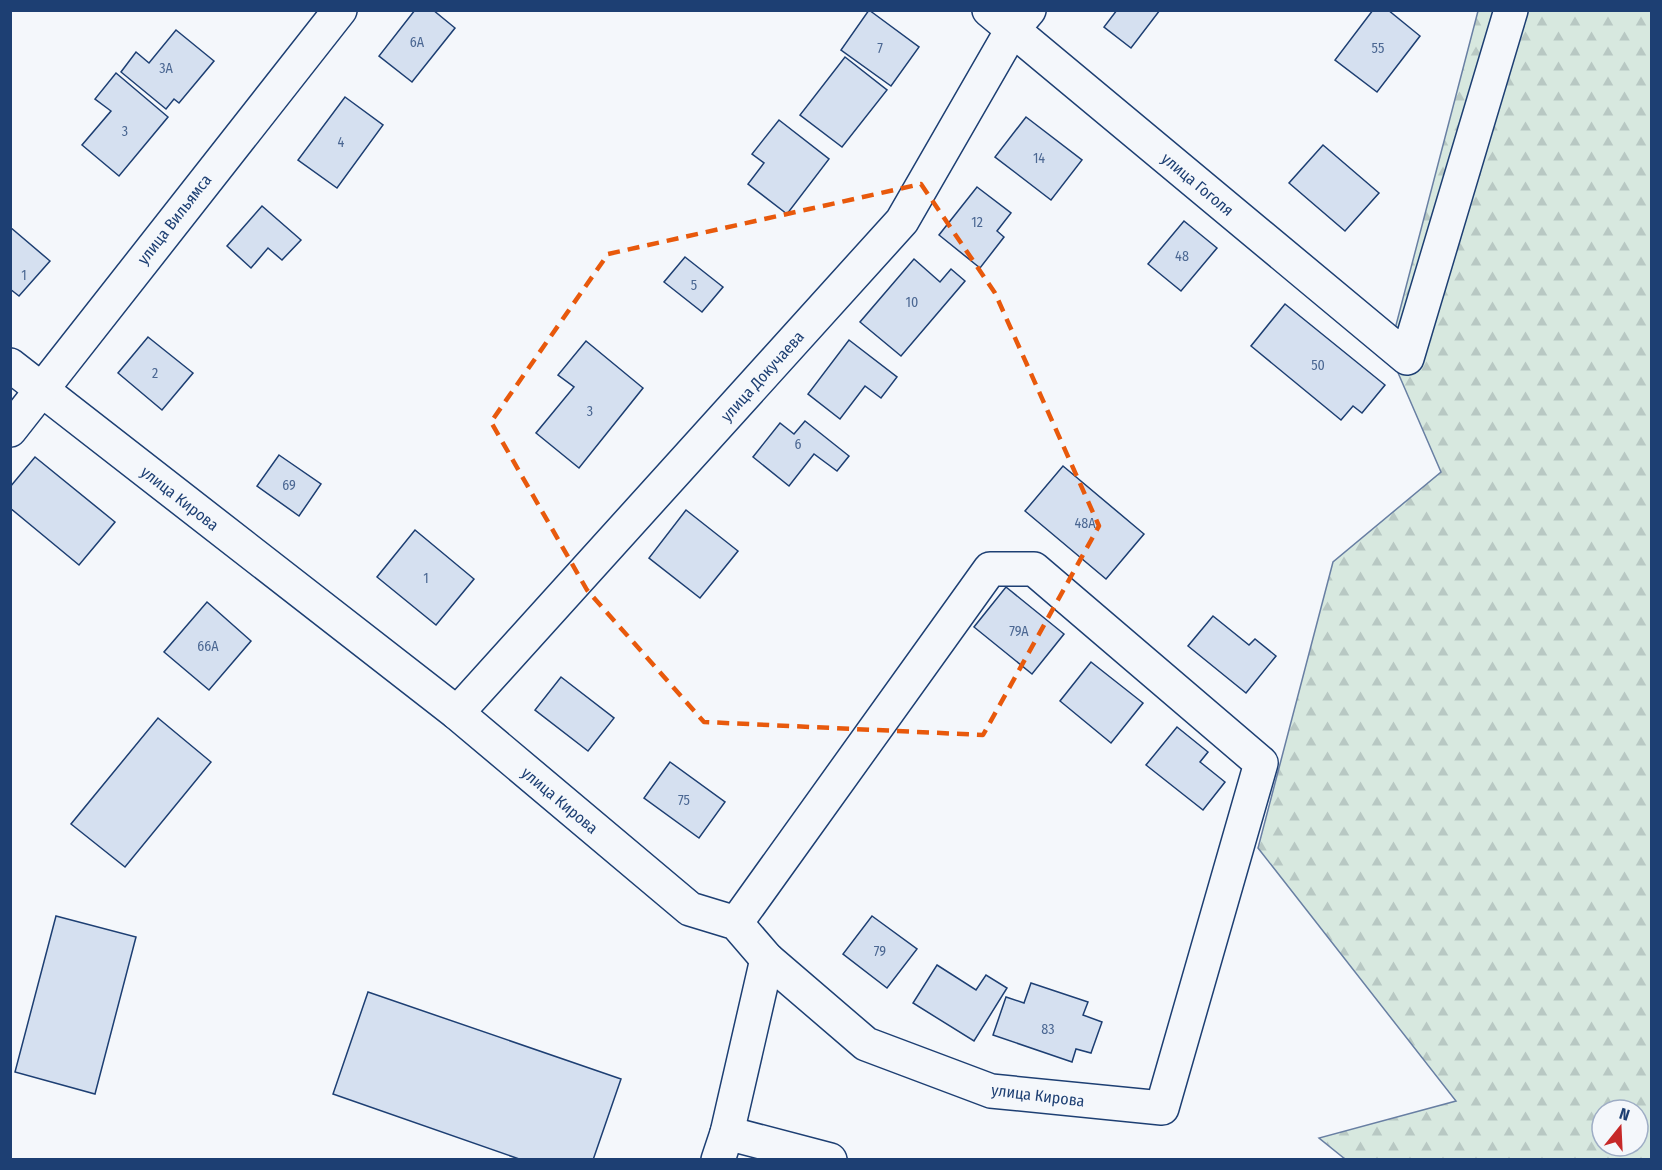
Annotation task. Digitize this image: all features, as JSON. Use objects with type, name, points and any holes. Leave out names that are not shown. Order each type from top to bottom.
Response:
[{"type":"street","name":"улица Вильямса","points":[[10,430],[340,10]]},
{"type":"street","name":"улица Гоголя","points":[[1010,17],[1407,358],[1511,10]]},
{"type":"street","name":"улица Докучаева","points":[[457,713],[902,221],[1010,17]]},
{"type":"street","name":"улица Кирова","points":[[10,365],[457,713],[690,909],[736,922],[767,959],[866,1044],[991,1091],[1162,1108],[1261,763],[1034,569],[990,569],[736,922]]},
{"type":"street","points":[[767,959],[722,1147],[830,1160]]},
{"type":"highlighted area","points":[[921,184],[995,293],[1099,526],[983,735],[704,722],[587,590],[491,422],[608,254]]},
{"type":"green space","points":[[1478,11],[1651,11],[1651,1159],[1345,1159],[1319,1138],[1456,1101],[1258,848],[1333,562],[1441,472],[1389,352]]},
{"type":"building","points":[[415,10],[433,10],[455,28],[412,82],[379,56]]},
{"type":"building","points":[[869,10],[919,47],[891,86],[841,50]]},
{"type":"building","points":[[1117,10],[1160,10],[1131,48],[1104,27]]},
{"type":"building","points":[[1373,10],[1388,10],[1420,36],[1377,92],[1335,60]]},
{"type":"building","points":[[176,30],[214,61],[179,103],[174,99],[166,109],[121,72],[136,52],[149,63]]},
{"type":"building","points":[[845,57],[887,90],[842,147],[800,115]]},
{"type":"building","points":[[116,73],[168,117],[119,176],[82,145],[111,111],[95,99]]},
{"type":"building","points":[[345,97],[383,125],[337,188],[298,160]]},
{"type":"building","points":[[1026,117],[1082,160],[1051,200],[995,157]]},
{"type":"building","points":[[779,120],[829,159],[787,214],[748,184],[764,163],[752,154]]},
{"type":"building","points":[[1323,145],[1379,193],[1345,231],[1289,183]]},
{"type":"building","points":[[977,187],[1011,213],[997,231],[1004,237],[980,268],[939,235]]},
{"type":"building","points":[[262,206],[301,240],[282,260],[268,248],[251,268],[227,246]]},
{"type":"building","points":[[1184,221],[1217,248],[1181,291],[1148,264]]},
{"type":"building","points":[[10,227],[50,261],[19,296],[10,289]]},
{"type":"building","points":[[685,257],[723,287],[702,312],[664,282]]},
{"type":"building","points":[[914,259],[940,282],[951,269],[965,281],[901,356],[860,322]]},
{"type":"building","points":[[1285,304],[1385,385],[1362,413],[1353,406],[1341,420],[1251,346]]},
{"type":"building","points":[[148,337],[193,373],[162,410],[118,373]]},
{"type":"building","points":[[849,340],[897,377],[881,398],[865,386],[840,419],[808,394]]},
{"type":"building","points":[[586,341],[643,388],[579,468],[536,433],[574,387],[558,375]]},
{"type":"building","points":[[805,421],[849,456],[837,471],[814,454],[789,486],[753,457],[780,423],[794,434]]},
{"type":"building","points":[[279,455],[321,484],[299,516],[257,486]]},
{"type":"building","points":[[35,457],[115,522],[79,565],[10,508],[10,487]]},
{"type":"building","points":[[1063,466],[1144,534],[1106,579],[1025,511]]},
{"type":"building","points":[[686,510],[738,551],[700,598],[649,558]]},
{"type":"building","points":[[415,530],[474,579],[436,625],[377,577]]},
{"type":"building","points":[[1006,587],[1064,634],[1032,674],[974,627]]},
{"type":"building","points":[[207,602],[251,641],[209,690],[164,652]]},
{"type":"building","points":[[1213,616],[1249,645],[1255,639],[1276,656],[1246,693],[1188,646]]},
{"type":"building","points":[[1091,662],[1143,703],[1111,743],[1060,701]]},
{"type":"building","points":[[561,677],[614,718],[588,751],[535,710]]},
{"type":"building","points":[[158,718],[211,762],[125,867],[71,824]]},
{"type":"building","points":[[1177,727],[1208,752],[1200,762],[1225,782],[1203,810],[1146,765]]},
{"type":"building","points":[[670,762],[725,802],[699,838],[644,798]]},
{"type":"building","points":[[56,916],[136,937],[95,1094],[15,1072]]},
{"type":"building","points":[[872,916],[917,949],[887,988],[843,954]]},
{"type":"building","points":[[937,965],[976,990],[986,975],[1007,988],[974,1041],[913,1003]]},
{"type":"building","points":[[1031,983],[1088,1002],[1083,1015],[1102,1022],[1091,1053],[1076,1049],[1072,1062],[993,1035],[1006,997],[1024,1003]]},
{"type":"building","points":[[368,992],[621,1079],[593,1160],[522,1160],[333,1094]]}]
